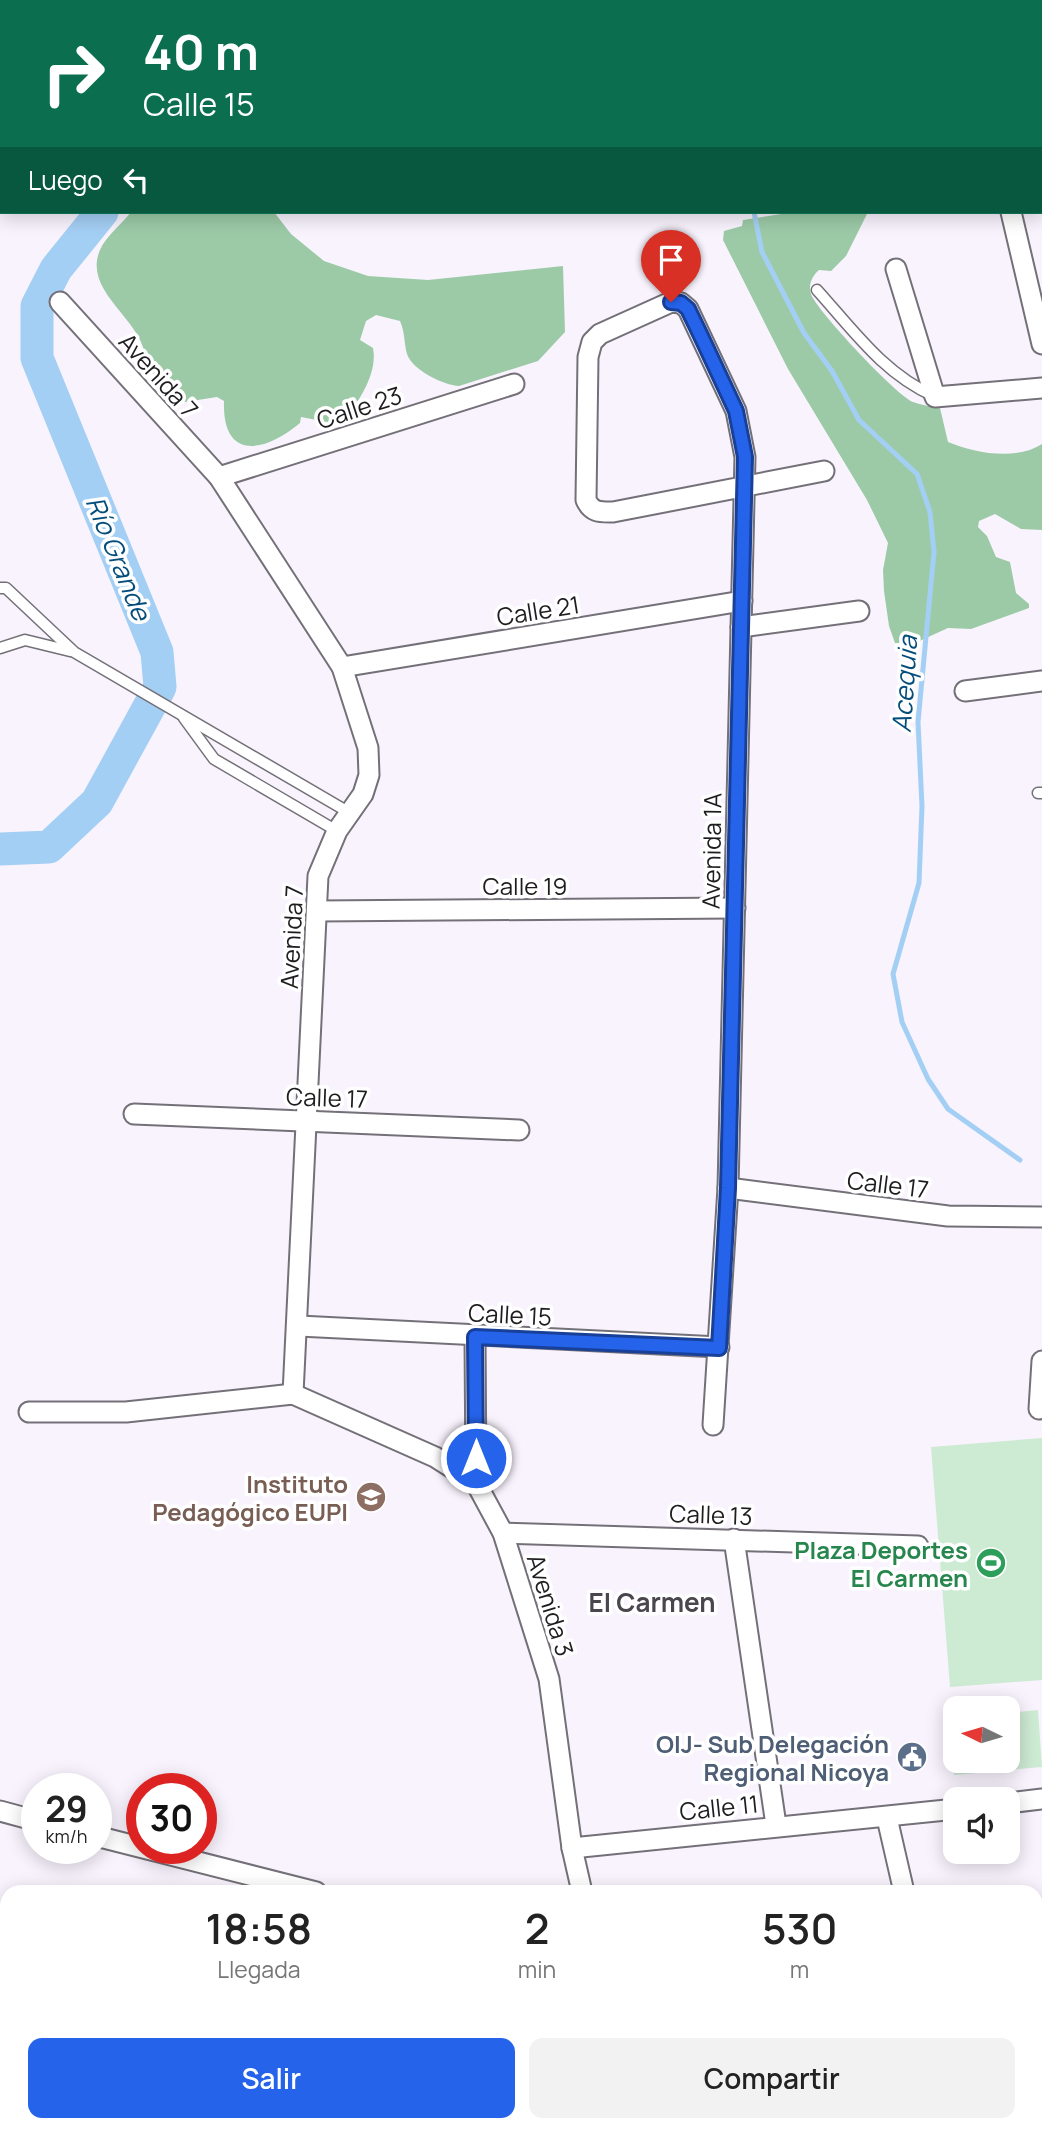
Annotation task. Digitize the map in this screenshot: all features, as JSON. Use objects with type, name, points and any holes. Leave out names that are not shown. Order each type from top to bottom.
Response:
[{"type":"street","points":[[1011,214],[1042,344]]},
{"type":"street","points":[[896,269],[936,397],[1042,388]]},
{"type":"street","name":"Avenida 7","points":[[60,302],[219,477],[342,667],[368,748],[369,775],[363,794],[337,831],[318,876],[299,1326],[293,1394]]},
{"type":"street","name":"Avenida 1A","points":[[713,1424],[728,1188],[745,457],[736,411],[688,309],[681,303],[671,302],[600,334],[592,342],[588,357],[586,500],[590,508],[597,513],[744,487]]},
{"type":"street","name":"Calle 23","points":[[219,477],[514,384]]},
{"type":"street","points":[[744,487],[824,471]]},
{"type":"street","name":"Calle 21","points":[[342,667],[741,601]]},
{"type":"street","points":[[741,627],[859,611]]},
{"type":"street","points":[[965,691],[1042,681]]},
{"type":"street","name":"Calle 19","points":[[317,911],[734,908]]},
{"type":"street","name":"Calle 17","points":[[134,1114],[519,1130]]},
{"type":"street","name":"Calle 17","points":[[728,1188],[948,1216],[1042,1217]]},
{"type":"street","name":"Calle 15","points":[[299,1326],[719,1348]]},
{"type":"street","name":"Avenida 3","points":[[475,1337],[476,1482],[503,1533],[548,1679],[572,1848],[580,1885]]},
{"type":"street","points":[[1039,1409],[1042,1361]]},
{"type":"street","points":[[29,1412],[126,1412],[293,1394],[435,1457],[476,1482]]},
{"type":"street","name":"Calle 13","points":[[503,1533],[918,1546]]},
{"type":"street","points":[[734,1539],[776,1825]]},
{"type":"street","points":[[1020,1802],[1042,1799]]},
{"type":"street","points":[[0,1811],[21,1817]]},
{"type":"street","name":"Calle 11","points":[[572,1848],[776,1825],[943,1812]]},
{"type":"street","points":[[887,1818],[902,1885]]},
{"type":"street","points":[[112,1840],[275,1885]]},
{"type":"lane","points":[[817,290],[887,367],[910,386],[936,397]]},
{"type":"lane","points":[[0,587],[6,588],[74,652],[350,813]]},
{"type":"lane","points":[[0,648],[25,640],[74,652]]},
{"type":"lane","points":[[182,715],[214,759],[337,831]]},
{"type":"green space","points":[[129,214],[276,214],[291,234],[324,261],[368,276],[428,280],[563,266],[565,332],[538,361],[459,386],[438,380],[416,366],[407,354],[400,321],[376,315],[366,321],[360,340],[373,348],[373,367],[361,395],[345,419],[327,422],[301,417],[300,423],[287,433],[260,445],[248,446],[238,442],[230,434],[225,421],[224,401],[217,397],[185,402],[155,377],[145,363],[137,334],[107,294],[100,280],[97,266],[100,250]]},
{"type":"green space","points":[[781,214],[867,214],[846,256],[831,271],[819,270],[814,275],[810,291],[816,303],[841,334],[891,385],[913,402],[940,408],[948,442],[995,454],[1020,452],[1042,444],[1042,530],[1021,529],[995,514],[979,521],[978,527],[987,536],[996,557],[1010,562],[1016,593],[1029,604],[1029,608],[971,629],[948,628],[915,643],[895,643],[889,626],[884,591],[883,570],[888,543],[867,500],[788,369],[723,240],[724,231],[742,226],[743,220]]},
{"type":"green space","name":"Plaza Deportes El Carmen","points":[[1042,1438],[1042,1680],[950,1687],[931,1447]]},
{"type":"green space","points":[[1038,1710],[1042,1767],[1020,1769],[1020,1712]]},
{"type":"waterway","name":"Río Grande","points":[[0,849],[49,847],[97,802],[160,687],[157,652],[37,358],[37,306],[56,269],[100,214]]},
{"type":"waterway","name":"Acequia","points":[[754,214],[762,252],[804,333],[832,371],[859,420],[917,474],[930,512],[934,552],[918,722],[922,806],[919,883],[893,974],[902,1022],[928,1079],[948,1109],[1020,1160]]},
{"type":"place","name":"Instituto Pedagógico EUPI","points":[[371,1497]]},
{"type":"place","name":"Plaza Deportes El Carmen","points":[[991,1563]]},
{"type":"place","name":"OIJ- Sub Delegación Regional Nicoya","points":[[912,1757]]},
{"type":"district","name":"El Carmen","points":[[652,1602]]},
{"type":"route","points":[[476,1458],[475,1337],[719,1348],[728,1188],[745,457],[736,411],[701,336],[688,309],[681,303],[671,302]]}]
